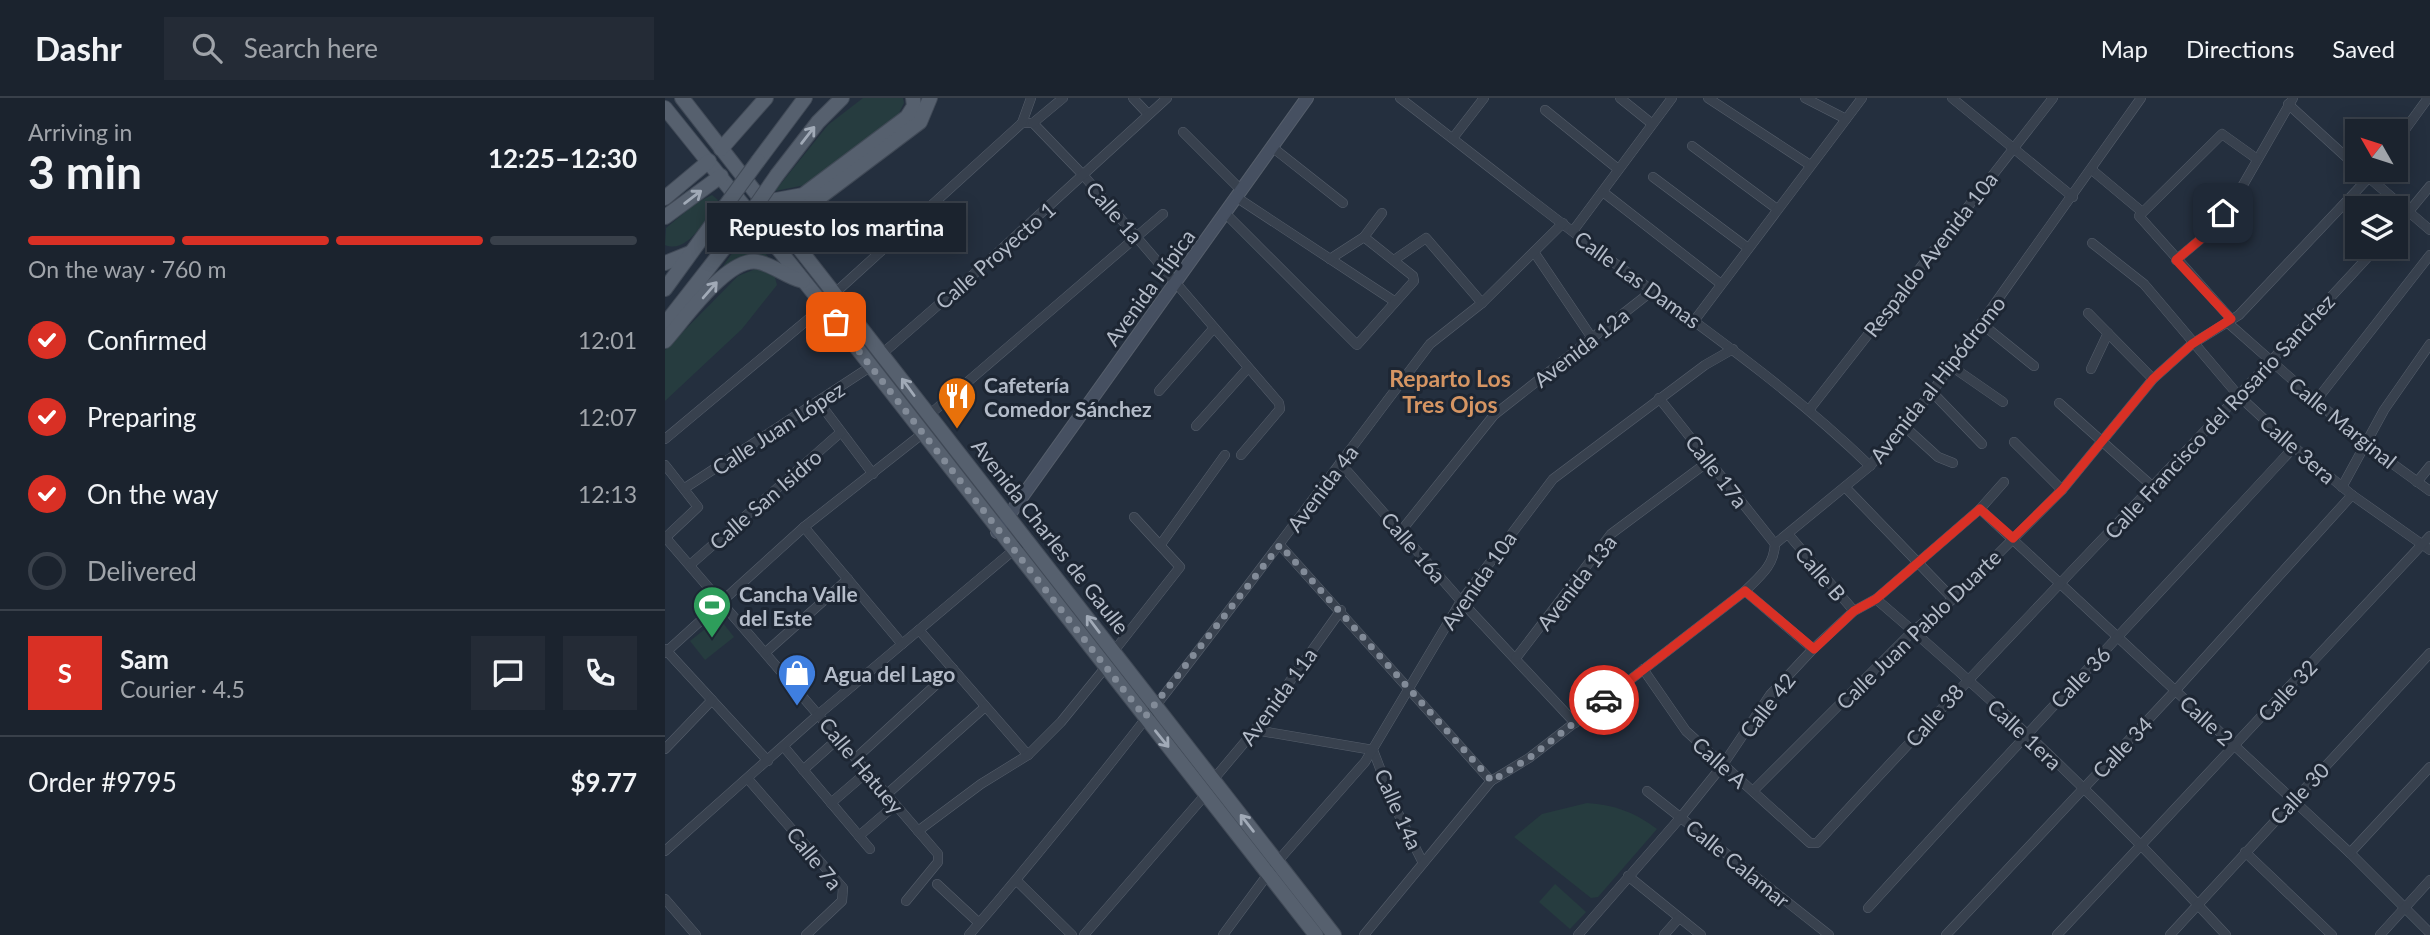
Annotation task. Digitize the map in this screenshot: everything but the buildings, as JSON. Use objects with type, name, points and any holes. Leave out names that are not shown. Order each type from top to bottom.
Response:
[{"type":"main road","name":"Avenida Charles de Gaulle","points":[[682,98],[1156,704],[1213,780],[1316,935]]},
{"type":"main road","points":[[721,149],[766,98]]},
{"type":"main road","points":[[665,289],[805,98]]},
{"type":"main road","points":[[665,324],[743,224],[777,175],[842,98]]},
{"type":"main road","points":[[765,202],[789,200],[815,187],[907,117],[914,106],[913,98]]},
{"type":"main road","points":[[799,247],[798,224],[803,210],[920,122],[930,98]]},
{"type":"main road","name":"Avenida Charles de Gaulle","points":[[665,108],[824,306],[997,532],[1206,794],[1334,935]]},
{"type":"main road","points":[[665,196],[709,161]]},
{"type":"main road","points":[[665,218],[721,176]]},
{"type":"main road","points":[[665,262],[675,261],[694,251]]},
{"type":"main road","points":[[665,341],[722,276],[737,265],[758,262],[787,278],[803,281]]},
{"type":"street","points":[[835,293],[1023,123],[1031,98]]},
{"type":"street","points":[[1023,123],[1033,123],[1063,98]]},
{"type":"street","points":[[1133,98],[1148,114]]},
{"type":"street","name":"Calle Proyecto 1","points":[[883,353],[1084,176],[1167,98]]},
{"type":"street","name":"Avenida Hípica","points":[[997,532],[1307,98]]},
{"type":"street","name":"Calle Las Damas","points":[[1400,98],[1733,349],[1809,410],[1870,466]]},
{"type":"street","points":[[1453,138],[1484,98]]},
{"type":"street","points":[[1620,98],[1651,123]]},
{"type":"street","points":[[1573,231],[1672,98]]},
{"type":"street","points":[[1708,98],[1810,165]]},
{"type":"street","points":[[1805,98],[1846,119]]},
{"type":"street","points":[[1694,321],[1862,98]]},
{"type":"street","points":[[1952,98],[2073,197]]},
{"type":"street","name":"Respaldo Avenida 10a","points":[[1809,410],[2053,98]]},
{"type":"street","name":"Avenida al Hipódromo","points":[[1364,935],[1492,781],[1575,723],[1745,591],[1769,567],[1774,558],[1775,544],[1870,466],[1932,392],[2141,98]]},
{"type":"street","points":[[2408,126],[2429,98]]},
{"type":"street","points":[[2176,260],[2208,233],[2239,192],[2291,101],[2345,154]]},
{"type":"street","points":[[1545,110],[1618,169]]},
{"type":"street","name":"Calle 1a","points":[[1033,123],[1084,176],[1279,403],[1280,409],[1241,455]]},
{"type":"street","points":[[1183,132],[1239,194],[1394,301]]},
{"type":"street","points":[[2140,214],[2222,134],[2257,159]]},
{"type":"street","points":[[1692,146],[1777,209]]},
{"type":"street","points":[[1272,147],[1343,203]]},
{"type":"street","name":"Calle Marginal","points":[[2092,170],[2140,214],[2229,321],[2271,363],[2364,443],[2430,491]]},
{"type":"street","points":[[1653,177],[1748,248]]},
{"type":"street","name":"Calle Juan Pablo Duarte","points":[[1753,791],[1913,631],[1953,599],[2062,490],[2153,379],[2192,344],[2239,315],[2365,182]]},
{"type":"street","points":[[2381,182],[2430,230]]},
{"type":"street","points":[[2409,212],[2430,186]]},
{"type":"street","points":[[1603,192],[1721,284]]},
{"type":"street","points":[[1330,258],[1364,237],[1382,213]]},
{"type":"street","points":[[929,415],[1163,214]]},
{"type":"street","points":[[1225,214],[1357,345],[1414,279],[1364,237]]},
{"type":"street","name":"Avenida 4a","points":[[968,935],[1017,881],[1156,704],[1280,545],[1430,344],[1482,303],[1563,223]]},
{"type":"street","points":[[1394,260],[1426,237],[1482,303]]},
{"type":"street","name":"Calle 3era","points":[[2092,243],[2144,284],[2192,344],[2238,395],[2294,447],[2352,495],[2426,547]]},
{"type":"street","points":[[1534,252],[1592,338]]},
{"type":"street","points":[[2315,402],[2430,255]]},
{"type":"street","name":"Calle Francisco del Rosario Sanchez","points":[[2059,584],[2271,363],[2366,259]]},
{"type":"street","name":"Avenida 12a","points":[[1401,531],[1494,415],[1653,291]]},
{"type":"street","points":[[665,439],[824,306]]},
{"type":"street","points":[[2088,313],[2153,379]]},
{"type":"street","points":[[1982,324],[2034,366]]},
{"type":"street","points":[[1159,391],[1213,328]]},
{"type":"street","points":[[2091,369],[2108,332]]},
{"type":"street","points":[[2342,487],[2364,443],[2430,344]]},
{"type":"street","name":"Avenida 10a","points":[[1223,935],[1272,868],[1373,750],[1461,601],[1553,479],[1659,398],[1705,365],[1733,349]]},
{"type":"street","points":[[1951,366],[2003,402]]},
{"type":"street","name":"Calle Juan López","points":[[685,488],[870,367]]},
{"type":"street","points":[[1196,426],[1248,368]]},
{"type":"street","points":[[1932,392],[1982,444]]},
{"type":"street","name":"Calle 17a","points":[[1659,398],[1775,544]]},
{"type":"street","points":[[818,401],[873,474]]},
{"type":"street","points":[[2059,403],[2152,486]]},
{"type":"street","points":[[1904,426],[1938,457],[1953,463]]},
{"type":"street","name":"Calle San Isidro","points":[[690,565],[841,432]]},
{"type":"street","points":[[768,761],[666,651],[804,527],[922,434]]},
{"type":"street","points":[[2014,442],[2062,490]]},
{"type":"street","name":"Calle 36","points":[[1868,908],[2025,734],[2117,639],[2294,447]]},
{"type":"street","points":[[1161,544],[1224,455]]},
{"type":"street","name":"Avenida 13a","points":[[1516,659],[1611,534],[1709,461]]},
{"type":"street","name":"Calle 16a","points":[[1340,463],[1461,601],[1575,723]]},
{"type":"street","points":[[665,465],[698,507],[665,538]]},
{"type":"street","points":[[2417,482],[2430,466]]},
{"type":"street","name":"Calle 42","points":[[1578,935],[1722,766],[1770,695],[1854,611],[1876,599],[1917,565],[1980,509],[2004,482]]},
{"type":"street","points":[[1846,488],[1917,565],[1953,599]]},
{"type":"street","name":"Calle 34","points":[[1946,935],[2175,691],[2352,495]]},
{"type":"street","name":"Calle 2","points":[[1980,509],[2117,639],[2236,745],[2430,933]]},
{"type":"street","points":[[1114,651],[1180,566],[1134,517]]},
{"type":"street","points":[[804,527],[902,644]]},
{"type":"street","name":"Calle B","points":[[1788,534],[1854,611]]},
{"type":"street","name":"Calle 32","points":[[2057,935],[2426,547],[2430,536]]},
{"type":"street","name":"Calle Hatuey","points":[[665,538],[766,652],[939,858],[906,901]]},
{"type":"street","points":[[665,851],[819,715],[1028,538]]},
{"type":"street","points":[[1280,545],[1492,781]]},
{"type":"street","points":[[766,652],[848,579]]},
{"type":"street","name":"Calle 38","points":[[1809,843],[1817,843],[1966,680],[2059,584]]},
{"type":"street","points":[[1745,591],[1814,649]]},
{"type":"street","name":"Calle 1era","points":[[1876,599],[2083,788],[2142,845],[2226,935]]},
{"type":"street","name":"Avenida 11a","points":[[1213,780],[1255,730],[1341,610]]},
{"type":"street","points":[[919,630],[1028,755]]},
{"type":"street","name":"Calle 30","points":[[2170,935],[2292,799],[2430,653]]},
{"type":"street","points":[[918,831],[981,784],[1028,755],[1061,722],[1105,668]]},
{"type":"street","points":[[856,758],[953,669]]},
{"type":"street","name":"Calle A","points":[[1643,669],[1686,731],[1809,843]]},
{"type":"street","points":[[665,749],[712,700]]},
{"type":"street","points":[[886,795],[985,707]]},
{"type":"street","name":"Calle 14a","points":[[1255,730],[1373,750],[1394,805],[1423,863]]},
{"type":"street","points":[[803,770],[831,745]]},
{"type":"street","points":[[784,747],[870,849]]},
{"type":"street","points":[[2350,853],[2430,767]]},
{"type":"street","points":[[831,803],[860,778]]},
{"type":"street","name":"Calle 7a","points":[[748,779],[843,888],[842,901],[806,935]]},
{"type":"street","name":"Calle Calamar","points":[[1647,791],[1829,935]]},
{"type":"street","points":[[1084,935],[1206,794]]},
{"type":"street","points":[[859,836],[888,811]]},
{"type":"street","points":[[2245,852],[2332,935]]},
{"type":"street","points":[[1629,876],[1701,935]]},
{"type":"street","points":[[2379,935],[2430,880]]},
{"type":"street","points":[[1017,881],[1072,935]]},
{"type":"street","points":[[937,884],[979,923]]},
{"type":"street","points":[[665,899],[696,935]]},
{"type":"street","points":[[1664,935],[1679,918]]},
{"type":"green space","points":[[863,98],[903,98],[904,103],[897,117],[810,184],[775,191],[828,125]]},
{"type":"green space","points":[[712,195],[718,200],[696,232],[682,244],[673,247],[665,245],[666,228],[696,203]]},
{"type":"green space","points":[[747,231],[769,258],[758,256],[709,287]]},
{"type":"green space","points":[[758,268],[774,274],[777,285],[742,329],[665,401],[665,350],[738,276]]},
{"type":"green space","name":"Cancha Valle del Este","points":[[719,618],[734,637],[705,660],[690,641]]},
{"type":"green space","points":[[1587,803],[1624,810],[1657,829],[1598,897],[1591,898],[1514,837],[1542,814]]},
{"type":"green space","points":[[1555,884],[1586,912],[1570,929],[1539,902]]},
{"type":"way so far","points":[[836,322],[997,532],[1145,717],[1280,545],[1492,781],[1529,758],[1604,700]]},
{"type":"place","name":"Repuesto los martina","points":[[836,322]]},
{"type":"place","name":"Cafetería Comedor Sánchez","points":[[957,430]]},
{"type":"place","name":"Cancha Valle del Este","points":[[712,639]]},
{"type":"place","name":"Agua del Lago","points":[[797,707]]},
{"type":"district","name":"Reparto Los Tres Ojos","points":[[1450,391]]},
{"type":"route","points":[[1604,700],[1745,591],[1814,649],[1854,611],[1876,599],[1980,509],[2013,538],[2062,490],[2153,379],[2192,344],[2231,319],[2176,260],[2208,233],[2223,213]]}]
